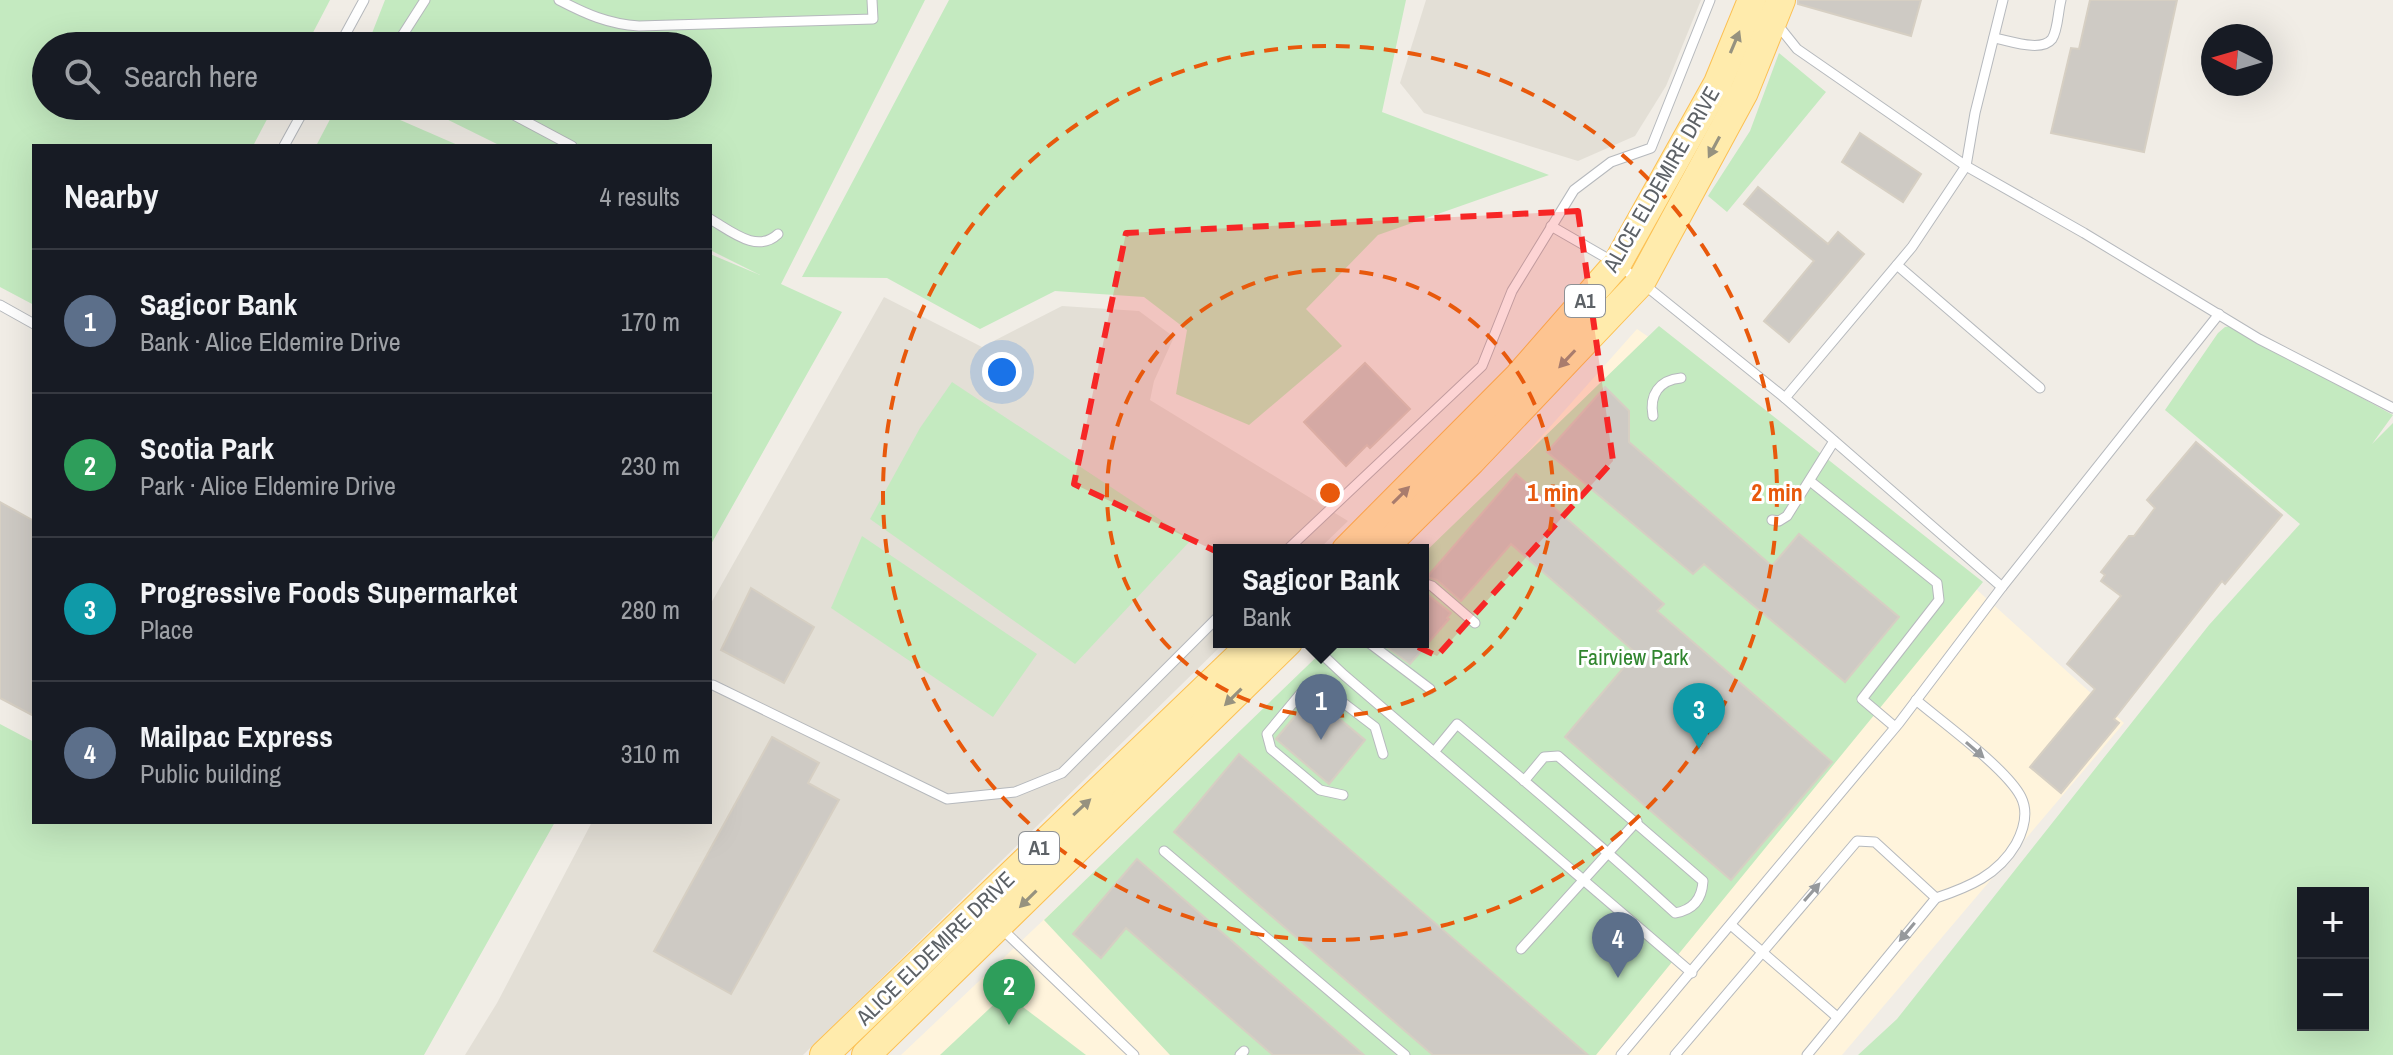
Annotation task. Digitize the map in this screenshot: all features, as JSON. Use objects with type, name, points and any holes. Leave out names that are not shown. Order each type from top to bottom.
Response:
[{"type":"main road","name":"ALICE ELDEMIRE DRIVE","points":[[1352,544],[1519,376],[1617,264],[1718,83],[1752,0]]},
{"type":"main road","name":"ALICE ELDEMIRE DRIVE","points":[[1387,544],[1471,461],[1641,282],[1744,92],[1778,10]]},
{"type":"main road","name":"ALICE ELDEMIRE DRIVE","points":[[824,1055],[1248,648]]},
{"type":"main road","name":"ALICE ELDEMIRE DRIVE","points":[[866,1055],[1282,648]]},
{"type":"lane","points":[[347,32],[364,0]]},
{"type":"lane","points":[[405,32],[425,0]]},
{"type":"lane","points":[[559,0],[592,18],[639,26],[873,19],[872,0]]},
{"type":"lane","points":[[1293,544],[1482,366],[1512,291],[1574,190],[1611,162],[1651,148],[1710,0]]},
{"type":"lane","points":[[1785,398],[1897,265],[1966,166],[1975,113],[2003,0]]},
{"type":"lane","points":[[1994,38],[2039,46],[2047,43],[2053,38],[2061,0]]},
{"type":"lane","points":[[1778,10],[1797,49],[1966,166],[2273,346],[2393,408]]},
{"type":"lane","points":[[285,144],[298,120]]},
{"type":"lane","points":[[523,120],[568,144]]},
{"type":"lane","points":[[712,220],[753,242],[767,242],[778,234]]},
{"type":"lane","points":[[1551,226],[1617,264],[1641,282],[1785,398],[2002,587]]},
{"type":"lane","points":[[1897,265],[2040,388]]},
{"type":"lane","points":[[0,305],[32,323]]},
{"type":"lane","points":[[1621,1055],[1895,727],[2219,314]]},
{"type":"lane","points":[[1653,416],[1653,398],[1657,390],[1663,383],[1681,378]]},
{"type":"lane","points":[[1772,520],[1779,521],[1787,516],[1834,441]]},
{"type":"lane","points":[[1810,481],[1937,583],[1939,600],[1862,699],[1895,727]]},
{"type":"lane","points":[[1429,585],[1475,623]]},
{"type":"lane","points":[[713,685],[947,799],[1015,792],[1062,773],[1213,622]]},
{"type":"lane","points":[[1315,648],[1692,973]]},
{"type":"lane","points":[[1376,648],[1430,689]]},
{"type":"lane","points":[[1343,795],[1320,790],[1271,749],[1268,741],[1267,734],[1307,686],[1320,685],[1375,727],[1383,754]]},
{"type":"lane","points":[[1807,1055],[1936,898],[1961,890],[1993,873],[2024,828],[2026,813],[2022,798],[2010,780],[1916,700]]},
{"type":"lane","points":[[1434,752],[1457,724],[1675,913],[1692,907],[1699,899],[1703,881],[1558,756],[1544,757],[1524,781]]},
{"type":"lane","points":[[1521,949],[1637,821]]},
{"type":"lane","points":[[1675,1055],[1857,841],[1875,842],[1936,898]]},
{"type":"lane","points":[[1164,851],[1405,1055]]},
{"type":"lane","points":[[1731,925],[1837,1017]]},
{"type":"lane","points":[[1000,927],[1134,1055]]},
{"type":"highlighted area","points":[[1578,211],[1613,461],[1437,656],[1074,484],[1126,233]]},
{"type":"shaded area","points":[[1426,0],[1701,0],[1666,86],[1635,136],[1578,161],[1424,113],[1400,83]]},
{"type":"shaded area","points":[[884,297],[982,347],[1062,306],[1139,311],[1174,337],[1154,381],[1150,400],[1348,521],[1324,544],[1213,544],[1213,648],[1219,648],[803,1055],[465,1055],[497,1003],[591,824],[712,824],[712,601]]},
{"type":"shaded area","name":"Fairview Park","points":[[1637,329],[1770,421],[1891,512],[2124,723],[1842,1055],[901,1055],[1331,648],[1429,648],[1429,627],[1476,510]]},
{"type":"green space","points":[[0,0],[330,0],[313,32],[32,32],[32,120],[267,120],[254,144],[32,144],[32,304],[0,287]]},
{"type":"green space","points":[[385,0],[925,0],[781,284],[842,312],[712,542],[712,255],[760,275],[712,251],[712,144],[497,144],[448,120],[712,120],[712,32],[372,32]]},
{"type":"green space","points":[[949,0],[1406,0],[1382,112],[1549,175],[1378,235],[1306,309],[1342,346],[1249,425],[1176,394],[1187,330],[1144,297],[1055,291],[980,329],[887,278],[802,277]]},
{"type":"green space","points":[[1779,53],[1826,92],[1727,212],[1708,196],[1750,131]]},
{"type":"green space","points":[[330,120],[400,120],[455,144],[317,144]]},
{"type":"green space","name":"Fairview Park","points":[[1659,326],[1983,582],[1596,1055],[1170,1055],[1044,920],[1326,648],[1429,648],[1429,548]]},
{"type":"green space","points":[[2231,326],[2393,415],[2372,444],[2393,423],[2393,1055],[1858,1055],[1897,1019],[2209,625],[2300,524],[2165,410],[2218,333]]},
{"type":"green space","points":[[952,382],[1191,540],[1075,664],[870,519],[920,428]]},
{"type":"green space","points":[[862,536],[1037,654],[993,717],[831,608]]},
{"type":"green space","points":[[0,724],[32,741],[32,824],[554,824],[424,1055],[0,1055]]},
{"type":"green space","points":[[1006,994],[1086,1055],[940,1055]]},
{"type":"building","points":[[1798,0],[1921,0],[1911,36],[1798,4]]},
{"type":"building","points":[[2090,0],[2177,0],[2144,152],[2051,133],[2071,48],[2079,49]]},
{"type":"building","points":[[1860,133],[1921,174],[1903,202],[1842,162]]},
{"type":"building","points":[[1758,187],[1828,244],[1838,232],[1864,254],[1789,342],[1764,321],[1814,261],[1744,204]]},
{"type":"building","points":[[1365,363],[1410,409],[1370,448],[1367,445],[1346,466],[1304,422]]},
{"type":"building","points":[[1605,387],[1629,411],[1629,442],[1772,566],[1799,534],[1899,617],[1845,682],[1704,564],[1693,574],[1547,452]]},
{"type":"building","points":[[2196,442],[2282,515],[2225,584],[2222,581],[2114,719],[2119,723],[2061,793],[2030,767],[2095,689],[2067,664],[2121,596],[2101,581],[2105,575],[2101,572],[2155,508],[2147,500]]},
{"type":"building","points":[[1516,474],[1664,604],[1657,611],[1832,762],[1731,880],[1565,737],[1636,653],[1511,544],[1461,601],[1429,575]]},
{"type":"building","points":[[0,502],[32,520],[32,715],[0,698]]},
{"type":"building","points":[[751,588],[814,627],[784,683],[721,650]]},
{"type":"building","points":[[1429,596],[1451,613],[1429,642]]},
{"type":"building","points":[[1388,648],[1424,648],[1410,664]]},
{"type":"building","points":[[1312,696],[1365,740],[1329,784],[1276,739]]},
{"type":"building","points":[[772,737],[819,763],[808,783],[839,800],[731,994],[654,951]]},
{"type":"building","points":[[1239,754],[1588,1055],[1433,1055],[1174,832]]},
{"type":"building","points":[[1137,859],[1364,1055],[1273,1055],[1126,928],[1101,958],[1073,934]]},
{"type":"place","name":"Sagicor Bank","points":[[1321,740]]},
{"type":"place","name":"Progressive Foods Supermarket","points":[[1699,749]]},
{"type":"place","name":"Mailpac Express","points":[[1618,978]]},
{"type":"place","name":"Scotia Park","points":[[1009,1025]]}]
